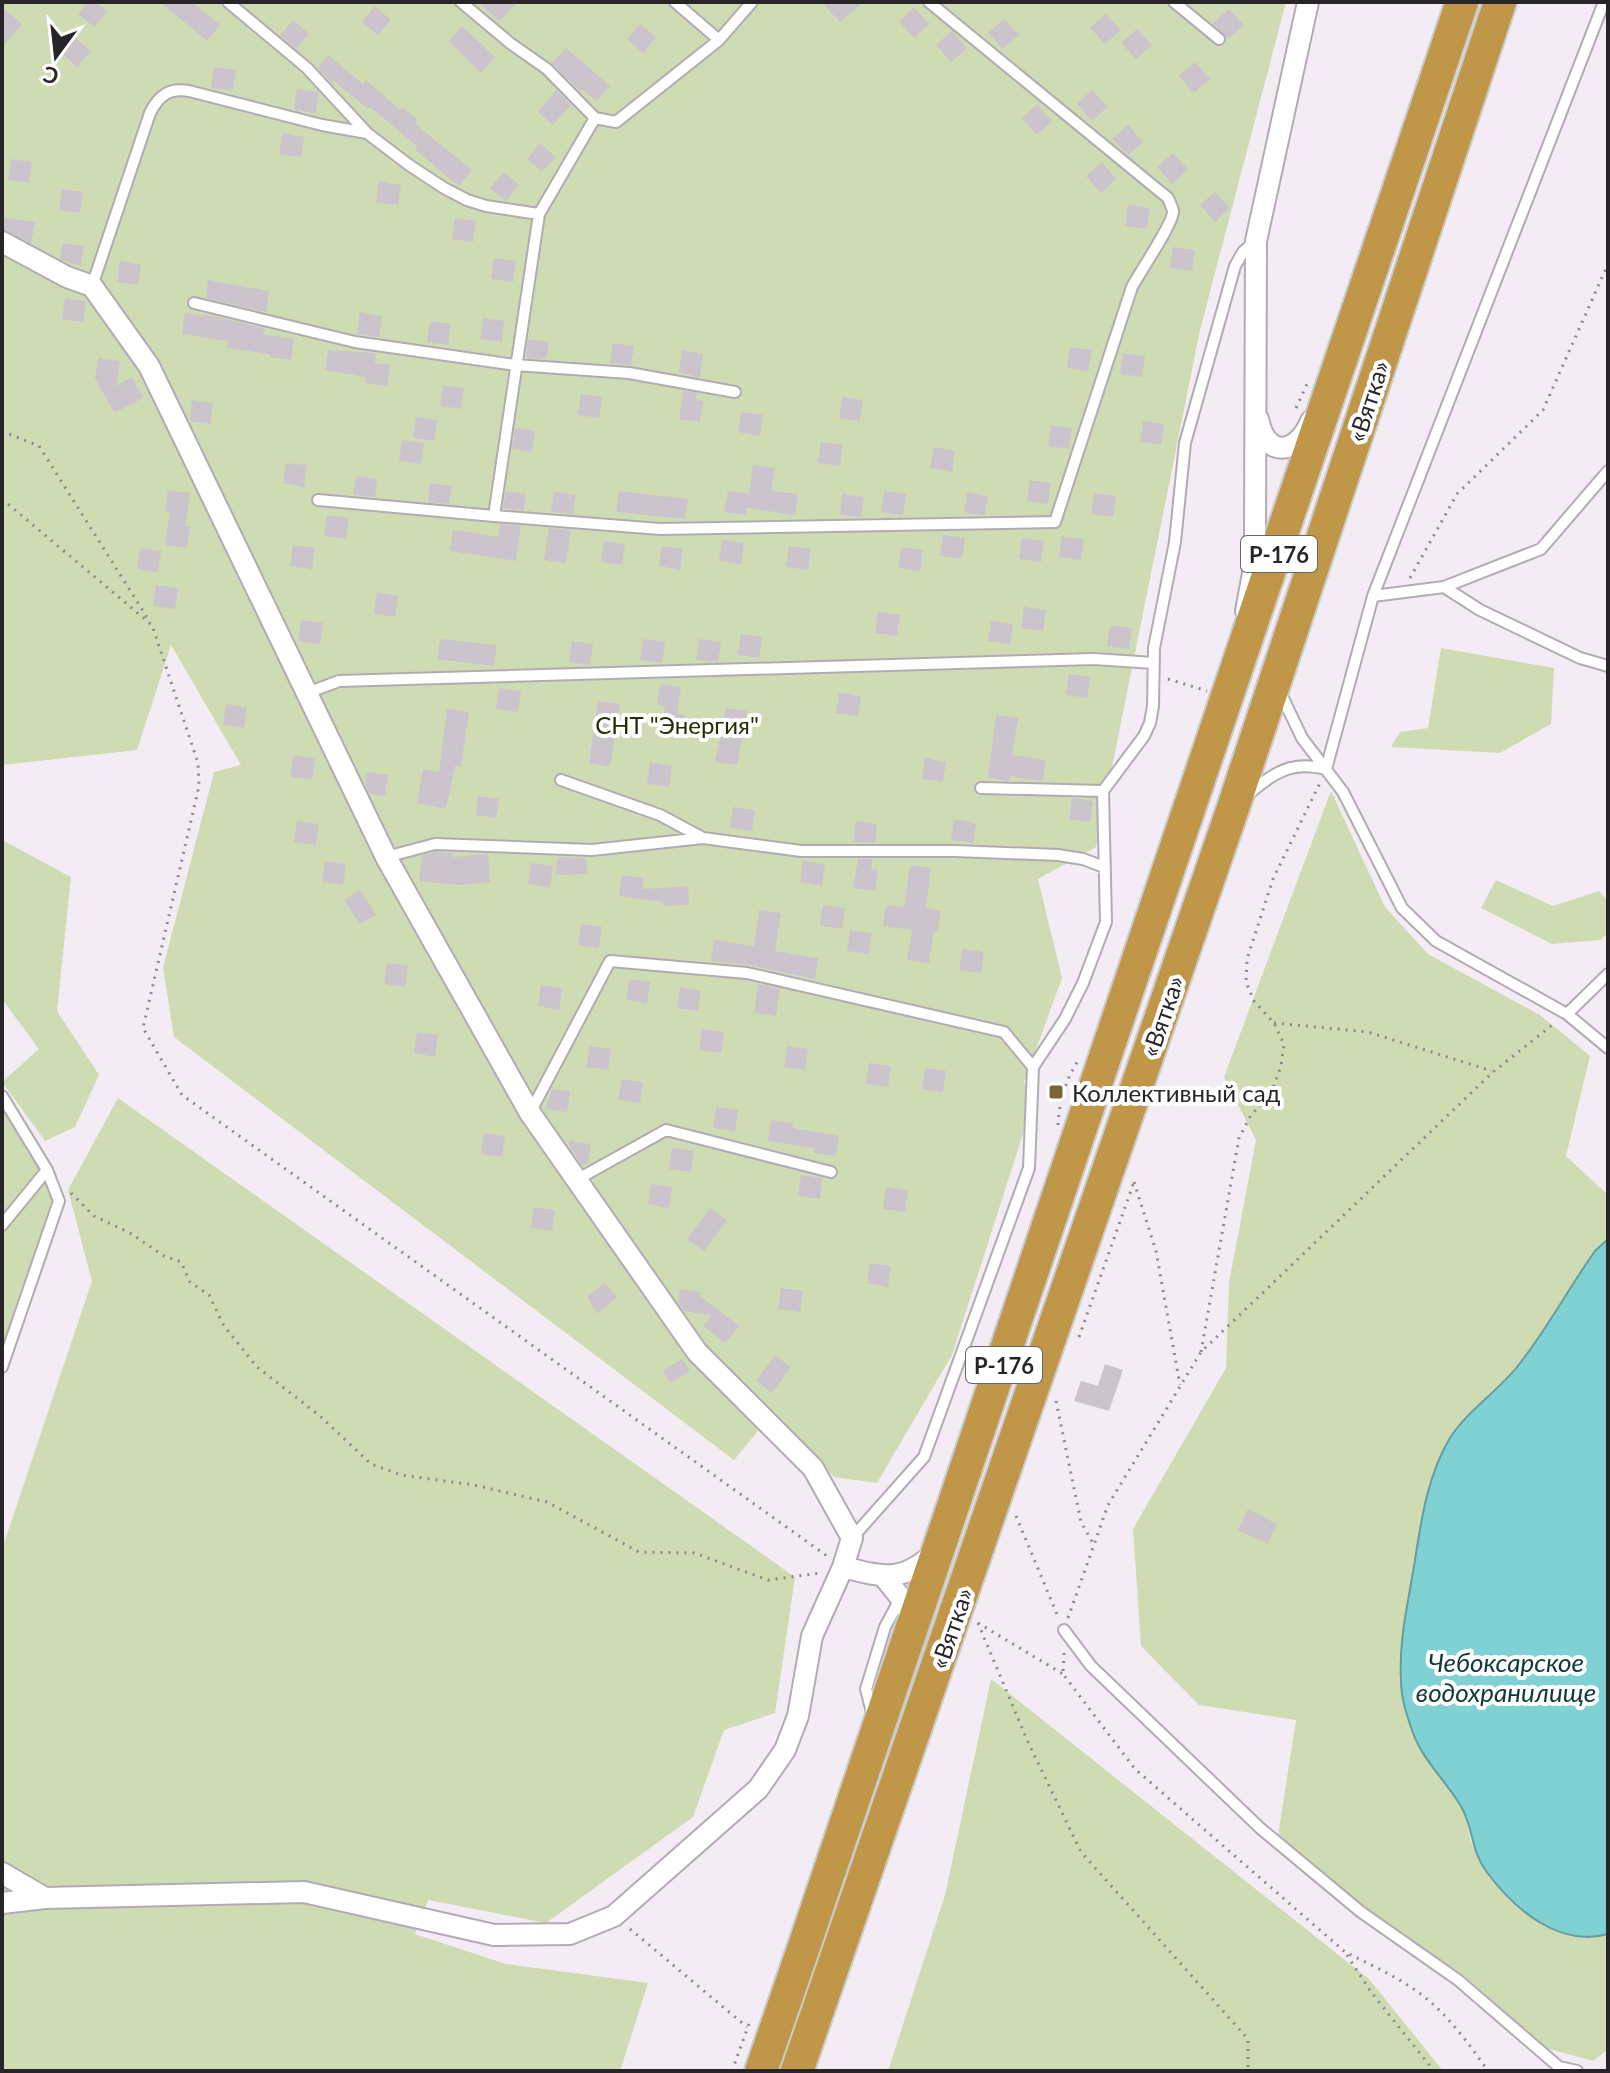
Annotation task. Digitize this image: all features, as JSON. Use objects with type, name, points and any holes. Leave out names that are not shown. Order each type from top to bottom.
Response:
[{"type":"highway","name":"«Вятка»","points":[[761,2071],[1206,775],[1462,2]]},
{"type":"highway","name":"«Вятка»","points":[[797,2071],[1233,808],[1500,2]]},
{"type":"street","points":[[1206,775],[1254,568],[1256,241],[1308,2]]},
{"type":"street","points":[[2,242],[67,277],[92,286],[149,366],[386,857],[530,1113],[697,1352],[813,1468],[852,1538],[843,1567],[812,1636],[798,1716],[785,1750],[758,1789],[614,1916],[570,1934],[494,1935],[304,1892],[45,1898],[2,1903]]},
{"type":"street","points":[[1256,408],[1265,440],[1272,445],[1287,447],[1301,441],[1368,287]]},
{"type":"street","points":[[843,1567],[884,1577],[906,1574],[925,1562],[943,1544]]},
{"type":"street","points":[[884,1577],[901,1598],[916,1626]]},
{"type":"street","points":[[2,1873],[45,1898]]},
{"type":"lane","points":[[228,2],[307,68],[367,133],[409,165],[455,194],[486,206],[539,214]]},
{"type":"lane","points":[[461,2],[547,69],[595,118],[616,122],[719,40],[752,2]]},
{"type":"lane","points":[[675,2],[719,40]]},
{"type":"lane","points":[[318,500],[660,529],[1055,522],[1132,287],[1168,228],[1173,212],[1168,198],[929,2]]},
{"type":"lane","points":[[1174,2],[1219,39]]},
{"type":"lane","points":[[1326,769],[1373,596],[1604,2]]},
{"type":"lane","points":[[92,286],[150,113],[157,99],[166,92],[177,89],[189,91],[322,125],[367,133]]},
{"type":"lane","points":[[494,516],[539,214],[595,118]]},
{"type":"lane","points":[[852,1538],[924,1457],[1029,1168],[1033,1067],[1065,1019],[1083,983],[1106,922],[1103,791],[1144,736],[1150,723],[1154,648],[1175,542],[1185,443],[1235,266],[1243,252],[1256,241]]},
{"type":"lane","points":[[194,303],[355,342],[515,365],[629,373],[735,392]]},
{"type":"lane","points":[[1373,596],[1444,587],[1541,549],[1608,471]]},
{"type":"lane","points":[[1444,587],[1480,610],[1566,651],[1608,666]]},
{"type":"lane","points":[[307,693],[339,681],[355,680],[1094,659],[1154,669]]},
{"type":"lane","points":[[1276,679],[1295,726],[1343,792],[1402,908],[1436,941],[1567,1014],[1608,1048]]},
{"type":"lane","points":[[1233,808],[1270,776],[1286,768],[1301,765],[1326,769]]},
{"type":"lane","points":[[561,780],[660,815],[703,838]]},
{"type":"lane","points":[[981,788],[1103,791]]},
{"type":"lane","points":[[386,857],[435,844],[592,850],[703,838],[801,851],[1058,855],[1083,859],[1104,867]]},
{"type":"lane","points":[[530,1113],[610,961],[747,973],[1004,1032],[1033,1067]]},
{"type":"lane","points":[[1567,1014],[1608,974]]},
{"type":"lane","points":[[2,1096],[47,1170],[59,1201],[2,1367]]},
{"type":"lane","points":[[578,1179],[666,1130],[831,1172]]},
{"type":"lane","points":[[2,1225],[47,1170]]},
{"type":"lane","points":[[878,1733],[866,1689],[885,1627],[901,1598]]},
{"type":"lane","points":[[1064,1630],[1091,1666],[1260,1828],[1361,1912],[1458,1980],[1559,2067],[1577,2071]]},
{"type":"lane","points":[[900,1810],[912,1741]]},
{"type":"path","points":[[1401,593],[1457,494],[1543,410],[1608,264]]},
{"type":"path","points":[[2,431],[39,446],[152,625],[198,763],[199,786],[143,1028],[182,1095],[843,1567]]},
{"type":"path","points":[[2,499],[152,625]]},
{"type":"path","points":[[1154,669],[1214,693]]},
{"type":"path","points":[[1201,1352],[1239,1138],[1251,1115],[1271,1094],[1281,1066],[1284,1044],[1274,1023],[1254,1001],[1246,982],[1247,959],[1273,879],[1311,806],[1326,769]]},
{"type":"path","points":[[1063,1674],[1064,1630],[1108,1505],[1201,1352],[1493,1072],[1567,1014]]},
{"type":"path","points":[[1274,1023],[1368,1032],[1493,1072]]},
{"type":"path","points":[[47,1170],[94,1216],[130,1233],[164,1256],[181,1262],[190,1282],[209,1295],[224,1326],[257,1367],[320,1416],[371,1464],[401,1475],[474,1485],[547,1502],[639,1552],[694,1553],[768,1580],[807,1576],[843,1567]]},
{"type":"path","points":[[1134,1182],[1156,1251],[1180,1385]]},
{"type":"path","points":[[1056,1401],[1081,1522],[1094,1545]]},
{"type":"path","points":[[1016,1516],[1064,1630]]},
{"type":"path","points":[[978,1623],[1063,1674],[1135,1769],[1345,1952],[1424,1996],[1469,2043],[1488,2071]]},
{"type":"path","points":[[614,1916],[748,2027]]},
{"type":"path","points":[[1345,1952],[1371,1992],[1434,2071]]},
{"type":"green space","name":"СНТ \"Энергия\"","points":[[2,2],[1286,2],[1200,330],[1096,847],[1038,879],[1062,978],[1024,1082],[1031,1109],[952,1355],[877,1483],[834,1477],[773,1413],[734,1460],[174,1037],[163,968],[214,772],[241,765],[171,645],[137,750],[2,765]]},
{"type":"green space","points":[[1441,648],[1554,668],[1551,724],[1500,753],[1391,747],[1400,732],[1428,728]]},
{"type":"green space","points":[[1331,791],[1385,907],[1428,954],[1540,1015],[1590,1056],[1566,1156],[1608,1195],[1608,1239],[1517,1368],[1492,1395],[1430,1487],[1412,1576],[1440,1776],[1464,1813],[1472,1844],[1599,1936],[1608,1934],[1608,2049],[1593,2061],[1546,2048],[1462,1974],[1364,1908],[1278,1836],[1296,1720],[1199,1705],[1141,1646],[1133,1529],[1226,1368],[1229,1283],[1256,1140],[1224,1077]]},
{"type":"green space","points":[[2,840],[71,877],[57,1011],[99,1075],[75,1127],[45,1141],[2,1082],[39,1049],[2,999]]},
{"type":"green space","points":[[1496,880],[1553,906],[1599,891],[1608,901],[1608,933],[1600,940],[1552,944],[1481,908]]},
{"type":"green space","points":[[2,1096],[59,1201],[2,1367]]},
{"type":"green space","points":[[118,1098],[795,1577],[775,1713],[724,1730],[693,1817],[546,1923],[428,1900],[415,1934],[506,1964],[648,1983],[620,2071],[2,2071],[2,1549],[92,1281],[68,1190]]},
{"type":"green space","points":[[991,1679],[1369,1979],[1443,2071],[888,2071],[945,1895]]},
{"type":"water","name":"Чебоксарское водохранилище","points":[[1608,1239],[1608,1934],[1590,1937],[1555,1930],[1539,1922],[1510,1899],[1486,1871],[1463,1810],[1423,1754],[1413,1733],[1403,1701],[1401,1667],[1421,1524],[1429,1488],[1442,1454],[1465,1419],[1517,1367],[1595,1251]]},
{"type":"building","points":[[88,2],[96,2],[107,12],[94,27],[78,14]]},
{"type":"building","points":[[160,2],[192,2],[220,25],[207,41]]},
{"type":"building","points":[[478,2],[517,2],[500,21]]},
{"type":"building","points":[[821,2],[863,2],[840,22]]},
{"type":"building","points":[[375,6],[391,20],[378,35],[362,22]]},
{"type":"building","points":[[2,7],[22,24],[2,47]]},
{"type":"building","points":[[914,7],[929,24],[914,38],[899,21]]},
{"type":"building","points":[[1229,9],[1244,25],[1228,39],[1213,23]]},
{"type":"building","points":[[1106,14],[1121,30],[1105,44],[1090,28]]},
{"type":"building","points":[[1004,19],[1019,35],[1003,49],[988,33]]},
{"type":"building","points":[[293,20],[309,34],[296,49],[280,35]]},
{"type":"building","points":[[640,24],[656,37],[643,53],[627,39]]},
{"type":"building","points":[[462,26],[495,57],[481,73],[449,41]]},
{"type":"building","points":[[1137,29],[1152,45],[1136,59],[1121,43]]},
{"type":"building","points":[[952,31],[967,48],[951,62],[936,45]]},
{"type":"building","points":[[75,38],[91,51],[77,67],[61,53]]},
{"type":"building","points":[[566,48],[610,86],[596,101],[583,90],[581,92],[552,63]]},
{"type":"building","points":[[328,55],[363,84],[366,80],[400,110],[402,107],[418,120],[415,124],[472,170],[459,186],[370,107],[368,109],[334,81],[332,83],[318,68]]},
{"type":"building","points":[[1195,62],[1210,79],[1194,93],[1179,76]]},
{"type":"building","points":[[214,67],[236,70],[233,91],[211,88]]},
{"type":"building","points":[[297,89],[319,92],[316,113],[294,110]]},
{"type":"building","points":[[556,90],[571,105],[553,125],[538,112]]},
{"type":"building","points":[[1092,90],[1107,107],[1092,121],[1077,104]]},
{"type":"building","points":[[1037,104],[1052,121],[1037,135],[1022,118]]},
{"type":"building","points":[[1128,125],[1143,142],[1128,155],[1112,139]]},
{"type":"building","points":[[282,133],[304,137],[301,157],[279,154]]},
{"type":"building","points":[[540,143],[556,157],[542,172],[527,159]]},
{"type":"building","points":[[1173,153],[1188,170],[1172,184],[1157,167]]},
{"type":"building","points":[[11,159],[32,162],[29,183],[8,180]]},
{"type":"building","points":[[1102,162],[1116,179],[1101,193],[1086,176]]},
{"type":"building","points":[[504,172],[519,185],[506,201],[490,188]]},
{"type":"building","points":[[379,181],[401,185],[398,205],[376,202]]},
{"type":"building","points":[[62,189],[83,192],[80,213],[59,210]]},
{"type":"building","points":[[1215,192],[1230,208],[1215,222],[1200,205]]},
{"type":"building","points":[[1128,205],[1150,208],[1147,229],[1125,226]]},
{"type":"building","points":[[2,217],[35,222],[31,243],[2,229]]},
{"type":"building","points":[[455,218],[476,221],[473,242],[452,239]]},
{"type":"building","points":[[63,243],[84,246],[81,266],[60,259]]},
{"type":"building","points":[[1173,247],[1195,250],[1192,271],[1170,268]]},
{"type":"building","points":[[494,258],[516,261],[513,282],[491,279]]},
{"type":"building","points":[[120,261],[141,265],[138,285],[117,282]]},
{"type":"building","points":[[208,280],[269,291],[266,312],[206,298]]},
{"type":"building","points":[[65,298],[86,301],[83,322],[62,319]]},
{"type":"building","points":[[360,312],[382,316],[379,337],[357,334]]},
{"type":"building","points":[[185,313],[204,314],[264,328],[263,334],[294,339],[291,360],[227,348],[228,341],[182,334]]},
{"type":"building","points":[[483,318],[504,321],[502,342],[480,339]]},
{"type":"building","points":[[430,321],[451,324],[448,345],[427,342]]},
{"type":"building","points":[[528,339],[549,342],[546,359],[526,358]]},
{"type":"building","points":[[613,343],[634,346],[631,365],[610,363]]},
{"type":"building","points":[[1070,347],[1092,350],[1088,371],[1067,368]]},
{"type":"building","points":[[328,350],[376,353],[375,363],[390,365],[387,386],[365,383],[366,377],[325,370]]},
{"type":"building","points":[[682,350],[703,354],[700,378],[679,372]]},
{"type":"building","points":[[1123,353],[1145,356],[1142,377],[1120,374]]},
{"type":"building","points":[[98,358],[120,361],[116,386],[132,377],[143,398],[114,413],[95,378]]},
{"type":"building","points":[[443,385],[464,388],[461,409],[440,406]]},
{"type":"building","points":[[683,391],[697,393],[696,400],[704,401],[700,422],[679,419]]},
{"type":"building","points":[[581,394],[602,397],[599,418],[578,415]]},
{"type":"building","points":[[842,397],[863,400],[860,421],[839,418]]},
{"type":"building","points":[[192,400],[213,403],[210,424],[190,421]]},
{"type":"building","points":[[741,412],[763,415],[760,436],[738,432]]},
{"type":"building","points":[[416,417],[437,420],[434,441],[413,438]]},
{"type":"building","points":[[1143,421],[1164,424],[1161,445],[1140,442]]},
{"type":"building","points":[[1051,425],[1072,428],[1069,449],[1048,446]]},
{"type":"building","points":[[515,428],[535,431],[532,452],[512,449]]},
{"type":"building","points":[[402,440],[424,443],[421,464],[399,461]]},
{"type":"building","points":[[821,442],[843,445],[840,466],[818,463]]},
{"type":"building","points":[[934,447],[955,451],[952,472],[930,468]]},
{"type":"building","points":[[286,463],[307,465],[304,487],[283,483]]},
{"type":"building","points":[[753,465],[775,468],[771,491],[798,494],[795,515],[747,508],[746,515],[724,512],[728,491],[749,494]]},
{"type":"building","points":[[356,476],[377,479],[375,497],[353,495]]},
{"type":"building","points":[[1030,480],[1051,483],[1048,504],[1027,501]]},
{"type":"building","points":[[430,483],[452,486],[449,504],[428,502]]},
{"type":"building","points":[[168,490],[190,493],[185,526],[190,527],[187,548],[165,545],[170,512],[165,511]]},
{"type":"building","points":[[506,491],[526,494],[524,510],[503,509]]},
{"type":"building","points":[[619,491],[688,499],[685,519],[616,512]]},
{"type":"building","points":[[884,491],[906,494],[903,515],[881,512]]},
{"type":"building","points":[[554,492],[576,495],[573,514],[551,512]]},
{"type":"building","points":[[967,492],[988,496],[985,515],[964,513]]},
{"type":"building","points":[[1094,493],[1116,496],[1113,517],[1091,514]]},
{"type":"building","points":[[842,494],[864,497],[861,517],[840,515]]},
{"type":"building","points":[[327,515],[349,518],[346,539],[324,536]]},
{"type":"building","points":[[500,524],[521,526],[516,561],[450,551],[453,530],[498,537]]},
{"type":"building","points":[[549,528],[571,530],[566,563],[544,560]]},
{"type":"building","points":[[943,535],[965,538],[962,559],[940,556]]},
{"type":"building","points":[[1062,536],[1084,539],[1081,560],[1059,557]]},
{"type":"building","points":[[1022,538],[1044,541],[1041,562],[1019,559]]},
{"type":"building","points":[[722,540],[744,543],[741,564],[719,561]]},
{"type":"building","points":[[604,541],[625,544],[622,565],[601,562]]},
{"type":"building","points":[[293,545],[315,548],[312,569],[290,566]]},
{"type":"building","points":[[662,546],[683,549],[680,570],[659,566]]},
{"type":"building","points":[[789,546],[811,549],[808,570],[786,567]]},
{"type":"building","points":[[901,547],[923,550],[920,571],[898,568]]},
{"type":"building","points":[[140,548],[161,551],[158,572],[137,569]]},
{"type":"building","points":[[156,585],[178,588],[175,609],[153,606]]},
{"type":"building","points":[[377,592],[398,596],[395,617],[374,614]]},
{"type":"building","points":[[1024,607],[1046,610],[1043,631],[1021,628]]},
{"type":"building","points":[[878,612],[900,615],[897,636],[875,633]]},
{"type":"building","points":[[301,620],[323,623],[320,644],[298,641]]},
{"type":"building","points":[[991,621],[1013,624],[1010,644],[988,641]]},
{"type":"building","points":[[1110,625],[1132,628],[1129,649],[1107,646]]},
{"type":"building","points":[[741,634],[762,637],[759,658],[738,655]]},
{"type":"building","points":[[440,639],[497,645],[494,666],[437,659]]},
{"type":"building","points":[[643,639],[665,642],[662,663],[640,660]]},
{"type":"building","points":[[699,639],[721,642],[718,662],[696,660]]},
{"type":"building","points":[[572,641],[593,644],[590,665],[569,662]]},
{"type":"building","points":[[1069,674],[1090,677],[1087,698],[1066,695]]},
{"type":"building","points":[[660,684],[681,687],[677,714],[685,715],[682,736],[661,733],[665,706],[657,705]]},
{"type":"building","points":[[499,688],[521,691],[518,712],[496,709]]},
{"type":"building","points":[[839,692],[861,696],[858,716],[836,713]]},
{"type":"building","points":[[598,701],[620,704],[610,767],[589,763]]},
{"type":"building","points":[[226,704],[247,707],[244,728],[223,725]]},
{"type":"building","points":[[726,708],[747,711],[737,765],[715,762]]},
{"type":"building","points":[[447,709],[469,712],[461,767],[455,766],[446,809],[417,803],[423,769],[439,772]]},
{"type":"building","points":[[996,715],[1018,718],[1012,755],[1046,760],[1043,781],[1010,776],[1010,781],[988,778]]},
{"type":"building","points":[[293,755],[315,759],[312,779],[290,777]]},
{"type":"building","points":[[925,758],[946,762],[943,782],[922,779]]},
{"type":"building","points":[[650,762],[672,766],[669,787],[647,784]]},
{"type":"building","points":[[367,772],[388,775],[385,796],[370,794],[365,783]]},
{"type":"building","points":[[478,796],[499,799],[496,818],[476,815]]},
{"type":"building","points":[[1072,798],[1093,801],[1090,822],[1069,819]]},
{"type":"building","points":[[733,807],[755,810],[752,831],[730,828]]},
{"type":"building","points":[[954,819],[976,823],[973,843],[951,840]]},
{"type":"building","points":[[297,821],[319,824],[316,845],[294,842]]},
{"type":"building","points":[[856,821],[877,824],[875,843],[853,842]]},
{"type":"building","points":[[435,852],[453,854],[453,857],[488,854],[490,882],[458,885],[419,881],[422,856]]},
{"type":"building","points":[[558,857],[586,858],[587,874],[555,875]]},
{"type":"building","points":[[858,859],[872,859],[871,869],[878,870],[875,891],[853,888]]},
{"type":"building","points":[[325,861],[346,864],[343,885],[322,882]]},
{"type":"building","points":[[803,861],[825,864],[822,886],[800,882]]},
{"type":"building","points":[[531,863],[553,866],[550,888],[528,884]]},
{"type":"building","points":[[910,865],[931,868],[926,908],[941,911],[929,963],[907,960],[912,930],[883,926],[886,905],[904,907]]},
{"type":"building","points":[[622,875],[643,878],[642,889],[688,886],[689,905],[663,906],[663,902],[619,896]]},
{"type":"building","points":[[360,890],[376,915],[360,924],[344,900]]},
{"type":"building","points":[[823,905],[845,908],[842,929],[820,926]]},
{"type":"building","points":[[759,910],[781,913],[775,951],[818,958],[815,979],[749,965],[711,961],[714,940],[754,946]]},
{"type":"building","points":[[581,924],[602,927],[599,948],[578,945]]},
{"type":"building","points":[[850,930],[872,933],[869,954],[847,951]]},
{"type":"building","points":[[962,949],[984,952],[981,973],[959,970]]},
{"type":"building","points":[[387,963],[408,966],[405,987],[384,984]]},
{"type":"building","points":[[629,979],[650,982],[647,1003],[626,1000]]},
{"type":"building","points":[[758,984],[780,989],[776,1016],[754,1013]]},
{"type":"building","points":[[541,985],[562,988],[559,1010],[538,1006]]},
{"type":"building","points":[[680,987],[701,991],[698,1011],[677,1008]]},
{"type":"building","points":[[702,1029],[724,1032],[721,1053],[699,1050]]},
{"type":"building","points":[[417,1032],[438,1035],[435,1057],[414,1053]]},
{"type":"building","points":[[590,1046],[611,1049],[608,1070],[586,1067]]},
{"type":"building","points":[[787,1046],[808,1049],[805,1070],[784,1067]]},
{"type":"building","points":[[869,1063],[891,1066],[888,1087],[866,1084]]},
{"type":"building","points":[[925,1068],[946,1071],[943,1092],[922,1089]]},
{"type":"building","points":[[622,1079],[643,1082],[640,1103],[618,1100]]},
{"type":"building","points":[[552,1089],[570,1091],[567,1112],[545,1109]]},
{"type":"building","points":[[716,1107],[738,1110],[735,1131],[713,1128]]},
{"type":"building","points":[[771,1120],[793,1123],[792,1128],[839,1136],[836,1156],[814,1153],[815,1148],[768,1141]]},
{"type":"building","points":[[484,1133],[505,1136],[502,1157],[481,1154]]},
{"type":"building","points":[[569,1141],[591,1144],[588,1164],[582,1165]]},
{"type":"building","points":[[672,1148],[694,1151],[691,1172],[669,1169]]},
{"type":"building","points":[[801,1175],[822,1178],[820,1199],[798,1196]]},
{"type":"building","points":[[651,1184],[672,1187],[669,1208],[648,1204]]},
{"type":"building","points":[[886,1187],[908,1191],[905,1212],[883,1209]]},
{"type":"building","points":[[534,1207],[555,1210],[552,1231],[531,1228]]},
{"type":"building","points":[[710,1208],[727,1220],[704,1251],[687,1239]]},
{"type":"building","points":[[870,1263],[891,1266],[888,1287],[867,1283]]},
{"type":"building","points":[[605,1283],[617,1297],[597,1314],[587,1297]]},
{"type":"building","points":[[781,1288],[803,1291],[800,1312],[778,1309]]},
{"type":"building","points":[[680,1289],[701,1292],[700,1296],[739,1326],[725,1343],[703,1326],[712,1315],[684,1311],[678,1302]]},
{"type":"building","points":[[775,1355],[791,1367],[772,1393],[756,1381]]},
{"type":"building","points":[[682,1359],[690,1371],[670,1383],[663,1371]]},
{"type":"building","points":[[1105,1364],[1123,1370],[1109,1411],[1074,1401],[1081,1381],[1098,1386]]},
{"type":"building","points":[[1248,1509],[1277,1524],[1268,1544],[1238,1530]]},
{"type":"place","name":"Коллективный сад","points":[[1056,1092]]}]
